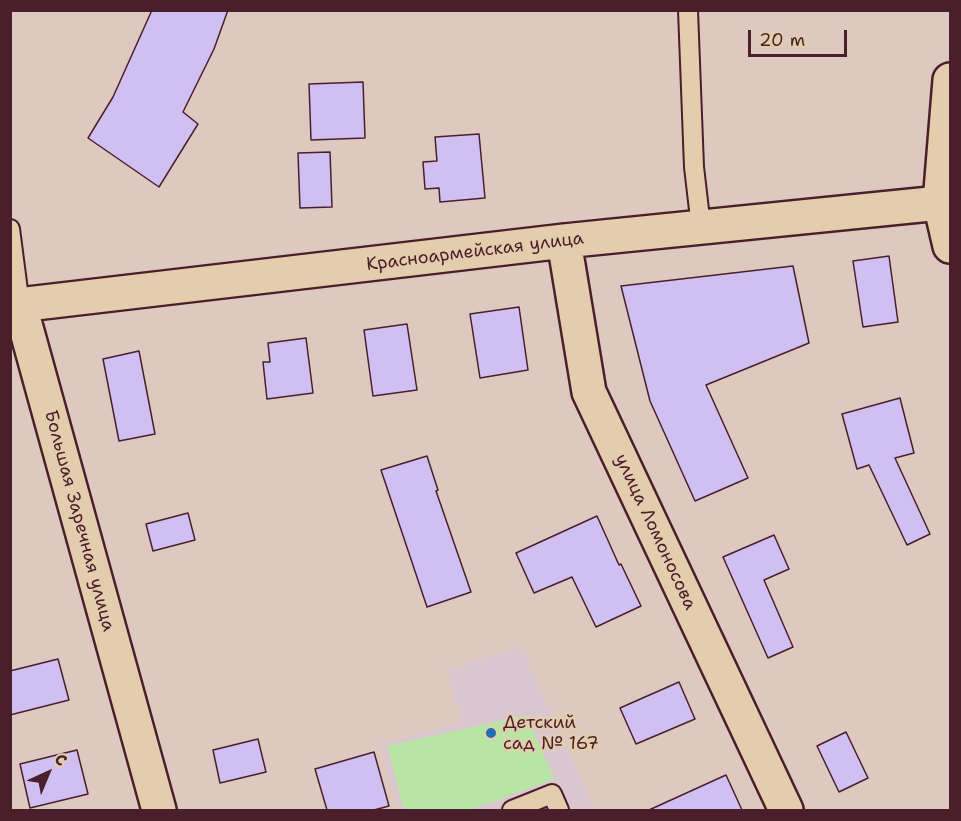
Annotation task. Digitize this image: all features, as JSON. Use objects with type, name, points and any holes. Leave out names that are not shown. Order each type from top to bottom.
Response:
[{"type":"street","points":[[951,80],[940,203],[951,246]]},
{"type":"street","name":"Красноармейская улица","points":[[15,306],[564,241],[940,203]]},
{"type":"street","name":"улица Ломоносова","points":[[564,241],[589,392],[786,810]]},
{"type":"street","name":"Большая Заречная улица","points":[[15,306],[159,810]]},
{"type":"lane","points":[[688,10],[693,167],[701,227]]},
{"type":"lane","name":"Большая Заречная улица","points":[[10,229],[15,306]]},
{"type":"lane","points":[[512,810],[552,794],[559,810]]},
{"type":"shaded area","name":"Детский сад № 167","points":[[521,646],[595,810],[399,810],[380,744],[462,723],[447,670]]},
{"type":"green space","points":[[527,715],[554,779],[470,810],[404,810],[387,746]]},
{"type":"building","points":[[152,10],[228,10],[214,49],[183,112],[198,124],[159,187],[88,138],[113,97]]},
{"type":"building","points":[[363,82],[365,138],[311,140],[309,84]]},
{"type":"building","points":[[479,134],[485,198],[440,202],[439,188],[425,189],[423,162],[437,161],[435,137]]},
{"type":"building","points":[[330,152],[332,207],[300,208],[298,153]]},
{"type":"building","points":[[889,256],[898,322],[863,327],[853,261]]},
{"type":"building","points":[[793,266],[809,343],[706,385],[748,478],[695,501],[650,401],[621,286]]},
{"type":"building","points":[[519,307],[528,370],[480,378],[470,314]]},
{"type":"building","points":[[407,324],[417,390],[373,396],[364,330]]},
{"type":"building","points":[[306,338],[313,393],[267,399],[263,362],[270,362],[268,343]]},
{"type":"building","points":[[139,351],[155,434],[119,441],[103,359]]},
{"type":"building","points":[[900,398],[914,453],[895,458],[930,534],[907,545],[869,465],[857,469],[842,414]]},
{"type":"building","points":[[427,456],[438,490],[436,491],[471,592],[427,607],[381,470]]},
{"type":"building","points":[[188,513],[195,540],[153,551],[146,524]]},
{"type":"building","points":[[597,516],[641,606],[596,627],[572,577],[534,593],[516,553]]},
{"type":"building","points":[[774,535],[789,569],[764,580],[793,647],[768,658],[723,557]]},
{"type":"building","points":[[58,659],[69,700],[10,715],[10,671]]},
{"type":"building","points":[[679,682],[695,719],[636,744],[620,708]]},
{"type":"building","points":[[846,732],[868,778],[839,792],[817,746]]},
{"type":"building","points":[[258,739],[266,772],[220,783],[213,750]]},
{"type":"building","points":[[77,750],[88,794],[30,808],[20,764]]},
{"type":"building","points":[[374,752],[389,806],[374,810],[327,810],[315,769]]},
{"type":"building","points":[[726,775],[742,810],[649,810]]},
{"type":"place","name":"Детский сад № 167","points":[[491,733]]}]
